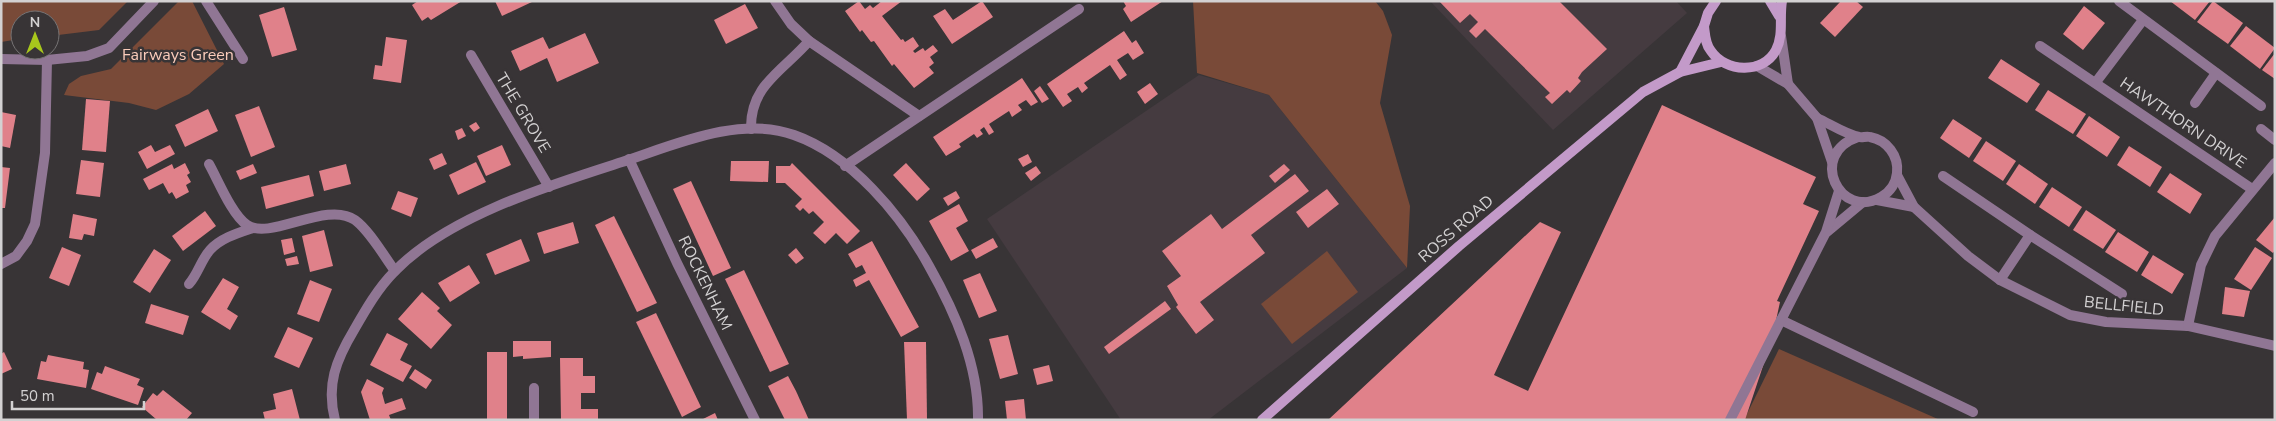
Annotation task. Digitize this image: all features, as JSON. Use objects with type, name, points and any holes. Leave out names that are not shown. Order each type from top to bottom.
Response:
[{"type":"main road","points":[[1680,72],[1704,26],[1708,13],[1716,1]]},
{"type":"main road","points":[[1770,1],[1780,16]]},
{"type":"main road","points":[[1704,26],[1707,45],[1721,62],[1737,68],[1757,66],[1775,52],[1782,36],[1780,16],[1782,1]]},
{"type":"main road","name":"ROSS ROAD","points":[[1262,420],[1590,134],[1643,92],[1680,72],[1721,62]]},
{"type":"street","points":[[60,59],[87,56],[109,48],[154,1]]},
{"type":"street","points":[[206,1],[243,59]]},
{"type":"street","points":[[775,1],[790,24],[810,41],[919,116]]},
{"type":"street","points":[[2119,1],[2261,106]]},
{"type":"street","points":[[845,166],[1079,8]]},
{"type":"street","name":"HAWTHORN DRIVE","points":[[2096,82],[2143,20]]},
{"type":"street","points":[[1782,36],[1788,84]]},
{"type":"street","points":[[751,129],[752,107],[759,92],[775,73],[810,41]]},
{"type":"street","name":"HAWTHORN DRIVE","points":[[2040,46],[2252,189]]},
{"type":"street","name":"THE GROVE","points":[[471,55],[549,187]]},
{"type":"street","points":[[1,264],[16,256],[27,241],[35,224],[45,153],[47,60]]},
{"type":"street","points":[[1757,66],[1788,84],[1817,118],[1832,162],[1834,182],[1839,191],[1862,202],[1877,200],[1914,207]]},
{"type":"street","name":"HAWTHORN DRIVE","points":[[2195,102],[2216,73]]},
{"type":"street","points":[[1817,118],[1858,137],[1879,140],[1888,146],[1897,164],[1897,175],[1893,186],[1877,200]]},
{"type":"street","points":[[335,420],[331,395],[335,364],[365,310],[395,271],[417,253],[451,230],[487,212],[549,187],[630,159],[708,136],[751,129],[772,130],[794,135],[819,148],[845,166],[890,208],[917,244],[934,273],[953,315],[967,352],[977,394],[978,420]]},
{"type":"street","points":[[2261,129],[2275,140]]},
{"type":"street","points":[[1832,162],[1842,145],[1858,137]]},
{"type":"street","name":"ROCKENHAM","points":[[630,159],[677,263],[755,420]]},
{"type":"street","points":[[2188,326],[2201,265],[2215,236],[2275,163]]},
{"type":"street","points":[[209,164],[238,217],[252,228]]},
{"type":"street","name":"BELLFIELD","points":[[1897,175],[1914,207],[1968,256],[2000,280],[2070,315],[2106,322],[2188,326],[2275,346]]},
{"type":"street","points":[[1942,176],[2122,294]]},
{"type":"street","points":[[1730,420],[1826,232],[1839,191]]},
{"type":"street","points":[[1826,232],[1862,202]]},
{"type":"street","points":[[189,284],[199,272],[211,250],[236,233],[252,228],[264,229],[330,215],[350,217],[362,227],[395,271]]},
{"type":"street","points":[[2000,280],[2030,235]]},
{"type":"street","points":[[1781,320],[1973,412]]},
{"type":"street","points":[[534,388],[534,420]]},
{"type":"shaded area","points":[[1430,1],[1676,1],[1687,13],[1553,130]]},
{"type":"shaded area","points":[[1199,75],[1269,95],[1407,268],[1208,420],[1121,420],[987,219]]},
{"type":"green space","name":"Fairways Green","points":[[1,1],[128,1],[99,30],[60,35],[60,10],[10,10],[10,41],[1,42]]},
{"type":"green space","name":"Fairways Green","points":[[179,1],[192,1],[224,64],[189,94],[156,110],[129,103],[64,95],[69,84],[81,76],[111,69]]},
{"type":"green space","points":[[1193,1],[1375,1],[1383,11],[1392,35],[1380,103],[1410,206],[1407,268],[1269,95],[1197,73]]},
{"type":"green space","points":[[1327,251],[1358,292],[1292,344],[1261,304]]},
{"type":"green space","points":[[1779,349],[1940,420],[1744,420]]},
{"type":"building","points":[[418,1],[462,1],[431,20],[428,17],[422,21],[412,5]]},
{"type":"building","points":[[495,1],[534,1],[502,16]]},
{"type":"building","points":[[859,1],[865,9],[870,5],[873,8],[882,1],[902,1],[882,16],[901,40],[903,39],[905,42],[913,37],[919,46],[913,51],[915,53],[923,48],[925,51],[933,45],[938,51],[930,57],[934,63],[929,67],[934,73],[914,88],[894,64],[892,66],[874,41],[871,42],[862,30],[860,32],[845,11]]},
{"type":"building","points":[[982,1],[993,17],[952,44],[933,16],[945,9],[953,20]]},
{"type":"building","points":[[1123,1],[1163,1],[1131,22],[1123,9],[1126,6]]},
{"type":"building","points":[[1439,1],[1559,1],[1607,49],[1582,72],[1578,78],[1581,81],[1570,93],[1567,90],[1552,104],[1545,97],[1550,93],[1485,29],[1476,38],[1469,31],[1478,22],[1470,14],[1460,23]]},
{"type":"building","points":[[1841,1],[1856,1],[1863,7],[1835,37],[1820,23]]},
{"type":"building","points":[[2170,1],[2210,1],[2195,20]]},
{"type":"building","points":[[2213,1],[2243,23],[2228,44],[2197,22]]},
{"type":"building","points":[[745,4],[758,28],[726,44],[714,20]]},
{"type":"building","points":[[2084,6],[2105,23],[2083,50],[2063,34]]},
{"type":"building","points":[[284,7],[297,50],[272,57],[259,15]]},
{"type":"building","points":[[2246,26],[2275,48],[2260,69],[2230,46]]},
{"type":"building","points":[[1124,31],[1132,43],[1136,40],[1144,53],[1133,60],[1128,53],[1117,60],[1127,75],[1120,80],[1110,65],[1084,83],[1088,88],[1082,93],[1078,87],[1067,94],[1072,101],[1063,107],[1047,84]]},
{"type":"building","points":[[585,33],[599,63],[557,82],[547,58],[520,71],[511,51],[543,37],[549,49]]},
{"type":"building","points":[[386,37],[407,40],[401,83],[373,79],[375,65],[382,66]]},
{"type":"building","points":[[2275,53],[2275,79],[2262,70]]},
{"type":"building","points":[[2001,59],[2040,84],[2027,103],[1988,78]]},
{"type":"building","points":[[1022,78],[1038,102],[1031,106],[1026,100],[1018,105],[1022,110],[1012,117],[1009,111],[989,124],[994,132],[989,135],[984,127],[980,130],[983,134],[977,138],[974,134],[959,144],[961,147],[946,156],[933,137]]},
{"type":"building","points":[[1150,83],[1158,94],[1145,104],[1137,92]]},
{"type":"building","points":[[1040,86],[1049,99],[1042,103],[1034,91]]},
{"type":"building","points":[[2048,90],[2086,114],[2073,134],[2035,110]]},
{"type":"building","points":[[86,99],[110,101],[106,152],[82,150]]},
{"type":"building","points":[[1662,105],[1816,177],[1803,204],[1819,211],[1777,301],[1780,302],[1772,339],[1745,420],[1328,420],[1540,222],[1561,232],[1494,375],[1528,391]]},
{"type":"building","points":[[259,106],[275,147],[251,157],[235,115]]},
{"type":"building","points":[[208,109],[218,131],[185,147],[175,125]]},
{"type":"building","points":[[1,112],[16,115],[10,148],[1,146]]},
{"type":"building","points":[[2089,116],[2120,137],[2107,157],[2076,136]]},
{"type":"building","points":[[1953,119],[1982,138],[1969,158],[1940,138]]},
{"type":"building","points":[[476,122],[480,128],[474,132],[469,126]]},
{"type":"building","points":[[462,128],[466,136],[458,140],[455,131]]},
{"type":"building","points":[[1986,141],[2016,161],[2003,181],[1973,161]]},
{"type":"building","points":[[151,145],[155,152],[170,145],[175,154],[147,169],[138,152]]},
{"type":"building","points":[[502,145],[511,165],[486,176],[477,156]]},
{"type":"building","points":[[2129,146],[2162,167],[2150,187],[2117,165]]},
{"type":"building","points":[[442,153],[447,164],[434,170],[429,159]]},
{"type":"building","points":[[1028,154],[1032,162],[1023,167],[1018,159]]},
{"type":"building","points":[[81,160],[104,163],[100,197],[76,194]]},
{"type":"building","points":[[731,161],[769,161],[768,182],[730,181]]},
{"type":"building","points":[[476,162],[486,182],[458,195],[449,175]]},
{"type":"building","points":[[185,163],[190,173],[187,175],[191,182],[186,185],[189,192],[176,199],[172,192],[169,194],[163,183],[149,190],[143,179],[172,164],[174,169]]},
{"type":"building","points":[[792,163],[860,231],[847,244],[836,233],[825,244],[813,233],[824,222],[813,211],[809,214],[803,208],[800,211],[795,206],[802,199],[785,183],[776,183],[776,166],[790,166]]},
{"type":"building","points":[[906,163],[930,189],[917,201],[893,175]]},
{"type":"building","points":[[253,164],[257,173],[240,180],[236,171]]},
{"type":"building","points":[[346,164],[351,184],[324,191],[319,171]]},
{"type":"building","points":[[1284,164],[1290,170],[1275,183],[1269,176]]},
{"type":"building","points":[[2019,164],[2048,184],[2035,204],[2006,184]]},
{"type":"building","points":[[1036,166],[1041,173],[1031,181],[1025,173]]},
{"type":"building","points":[[1,167],[10,168],[5,208],[1,208]]},
{"type":"building","points":[[2170,173],[2202,194],[2190,214],[2157,192]]},
{"type":"building","points":[[1295,174],[1309,191],[1251,235],[1265,253],[1200,302],[1214,320],[1196,334],[1176,307],[1178,305],[1167,286],[1181,276],[1162,251],[1211,214],[1222,229]]},
{"type":"building","points":[[309,175],[314,196],[266,209],[261,187]]},
{"type":"building","points":[[691,181],[731,268],[713,276],[673,189]]},
{"type":"building","points":[[2052,187],[2082,207],[2069,227],[2039,207]]},
{"type":"building","points":[[1327,189],[1339,204],[1308,228],[1296,212]]},
{"type":"building","points":[[398,191],[418,198],[411,217],[391,209]]},
{"type":"building","points":[[956,191],[960,198],[948,206],[943,198]]},
{"type":"building","points":[[959,204],[968,221],[956,228],[969,251],[951,261],[929,221]]},
{"type":"building","points":[[2086,210],[2116,230],[2103,249],[2073,230]]},
{"type":"building","points":[[205,211],[216,226],[183,251],[172,236]]},
{"type":"building","points":[[73,214],[97,219],[94,236],[84,234],[82,240],[69,238]]},
{"type":"building","points":[[614,216],[657,303],[637,312],[595,225]]},
{"type":"building","points":[[2275,217],[2275,250],[2273,253],[2256,240]]},
{"type":"building","points":[[573,222],[579,243],[544,254],[537,233]]},
{"type":"building","points":[[324,230],[333,266],[310,272],[302,236]]},
{"type":"building","points":[[2118,232],[2149,252],[2137,272],[2105,252]]},
{"type":"building","points":[[292,238],[295,252],[284,255],[281,240]]},
{"type":"building","points":[[993,238],[998,247],[976,259],[971,250]]},
{"type":"building","points":[[521,239],[530,261],[495,275],[486,254]]},
{"type":"building","points":[[872,241],[919,327],[901,337],[869,280],[856,287],[853,280],[866,273],[862,265],[856,268],[848,254]]},
{"type":"building","points":[[62,247],[81,255],[69,286],[49,278]]},
{"type":"building","points":[[2255,247],[2272,258],[2251,290],[2234,279]]},
{"type":"building","points":[[796,248],[804,258],[796,264],[788,255]]},
{"type":"building","points":[[154,249],[171,260],[150,293],[133,282]]},
{"type":"building","points":[[2153,255],[2184,274],[2172,294],[2141,275]]},
{"type":"building","points":[[297,256],[299,264],[287,266],[285,259]]},
{"type":"building","points":[[469,265],[480,283],[450,302],[438,283]]},
{"type":"building","points":[[744,270],[789,364],[770,372],[725,279]]},
{"type":"building","points":[[980,273],[997,311],[979,318],[963,280]]},
{"type":"building","points":[[223,278],[239,287],[227,309],[238,316],[230,330],[201,312]]},
{"type":"building","points":[[310,280],[332,289],[319,322],[297,314]]},
{"type":"building","points":[[2225,287],[2250,291],[2244,317],[2222,314]]},
{"type":"building","points":[[422,292],[440,308],[437,311],[452,325],[431,349],[398,319]]},
{"type":"building","points":[[1165,301],[1171,309],[1109,354],[1104,347]]},
{"type":"building","points":[[151,304],[189,316],[183,335],[145,323]]},
{"type":"building","points":[[656,313],[701,407],[682,417],[636,322]]},
{"type":"building","points":[[288,327],[313,338],[299,368],[274,357]]},
{"type":"building","points":[[387,333],[408,344],[400,360],[412,366],[403,382],[370,365]]},
{"type":"building","points":[[1008,335],[1018,374],[1000,379],[989,339]]},
{"type":"building","points":[[513,341],[551,341],[551,357],[523,359],[523,356],[513,357]]},
{"type":"building","points":[[904,342],[926,342],[927,420],[907,420]]},
{"type":"building","points":[[4,352],[12,369],[1,374],[1,354]]},
{"type":"building","points":[[487,352],[507,352],[507,420],[487,420]]},
{"type":"building","points":[[48,355],[84,362],[83,369],[89,370],[86,388],[37,379],[41,361],[46,362]]},
{"type":"building","points":[[560,358],[583,358],[583,376],[595,376],[595,393],[581,393],[581,409],[598,409],[598,420],[561,420]]},
{"type":"building","points":[[1049,365],[1053,381],[1037,385],[1033,369]]},
{"type":"building","points":[[105,366],[140,379],[137,385],[144,388],[138,405],[91,389],[97,372],[102,374]]},
{"type":"building","points":[[415,369],[432,380],[426,389],[409,378]]},
{"type":"building","points":[[788,376],[809,420],[785,420],[768,386]]},
{"type":"building","points":[[367,379],[384,388],[382,393],[385,404],[402,398],[406,409],[389,415],[391,420],[370,420],[361,392]]},
{"type":"building","points":[[292,389],[300,420],[265,420],[263,412],[276,409],[273,394]]},
{"type":"building","points":[[163,390],[192,413],[186,420],[157,420],[142,407],[153,393],[157,396]]},
{"type":"building","points":[[1024,399],[1026,420],[1007,420],[1005,401]]},
{"type":"building","points":[[715,413],[718,420],[701,420]]}]
